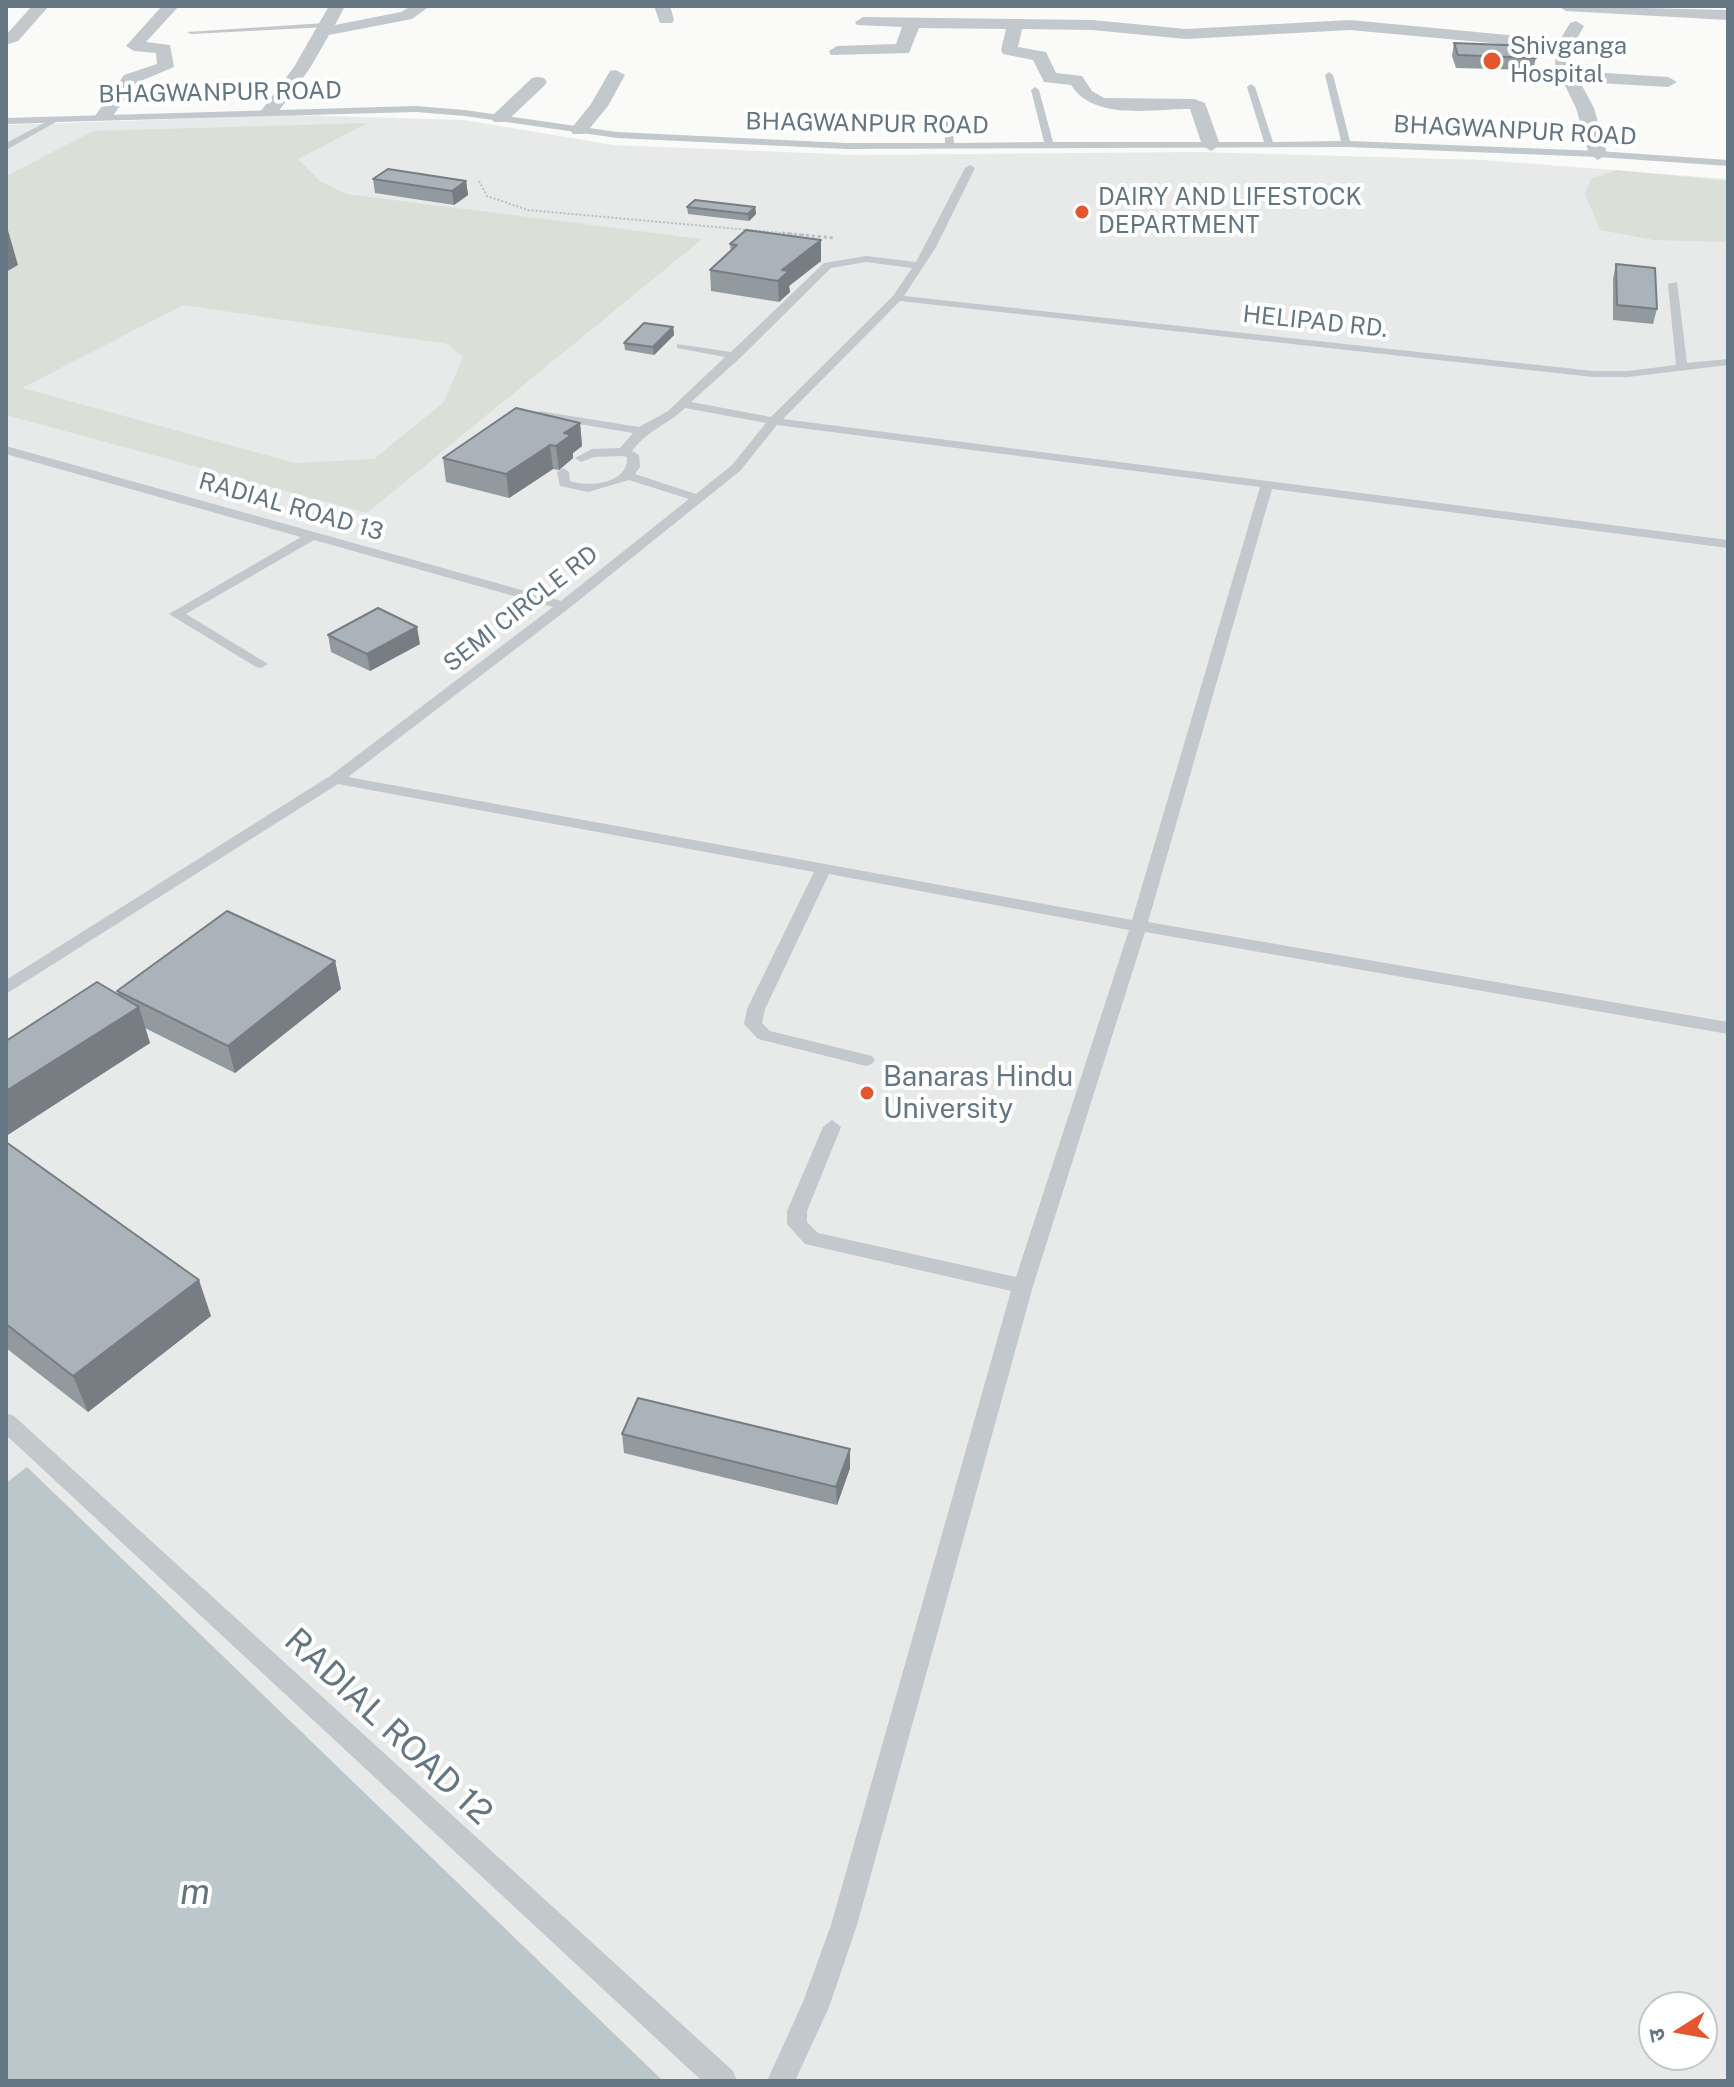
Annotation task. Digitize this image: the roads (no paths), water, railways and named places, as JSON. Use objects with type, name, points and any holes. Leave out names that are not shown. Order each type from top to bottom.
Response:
[{"type":"street","points":[[6,40],[12,38],[41,6]]},
{"type":"street","points":[[104,116],[130,79],[166,67],[164,49],[134,46],[171,6]]},
{"type":"street","points":[[270,111],[302,68],[337,6]]},
{"type":"street","points":[[323,29],[406,16],[422,6]]},
{"type":"street","points":[[1569,6],[1728,15]]},
{"type":"street","points":[[1569,6],[1583,28],[1565,45],[1563,65],[1585,108],[1598,154]]},
{"type":"street","points":[[863,22],[1112,26],[1186,34],[1350,25],[1565,45]]},
{"type":"street","points":[[837,51],[903,49],[912,23]]},
{"type":"street","points":[[1015,26],[1009,50],[1040,56],[1050,78],[1076,80],[1086,95],[1101,103],[1194,104],[1199,107],[1211,145]]},
{"type":"street","points":[[579,130],[599,106],[616,75]]},
{"type":"street","points":[[1570,76],[1668,82]]},
{"type":"street","points":[[500,118],[538,82]]},
{"type":"lane","points":[[191,32],[323,29]]},
{"type":"lane","points":[[1329,75],[1346,144]]},
{"type":"lane","points":[[1251,87],[1270,145]]},
{"type":"lane","points":[[1035,90],[1049,146]]},
{"type":"lane","name":"BHAGWANPUR ROAD","points":[[6,121],[416,109],[617,135],[831,146],[1346,144],[1598,154],[1728,163]]},
{"type":"lane","points":[[6,147],[56,118]]},
{"type":"lane","points":[[948,119],[950,147]]},
{"type":"lane","name":"SEMI CIRCLE RD","points":[[6,988],[335,779],[563,606],[736,468],[774,421],[897,298],[920,266],[970,168]]},
{"type":"lane","points":[[624,452],[641,431],[659,423],[736,356],[828,265],[866,259],[920,266]]},
{"type":"lane","points":[[1673,284],[1682,368]]},
{"type":"lane","name":"HELIPAD RD.","points":[[897,298],[1593,374],[1728,362]]},
{"type":"lane","points":[[681,346],[736,356]]},
{"type":"lane","points":[[683,404],[774,421],[1728,544]]},
{"type":"lane","points":[[543,414],[641,431]]},
{"type":"lane","name":"RADIAL ROAD 13","points":[[6,450],[563,606]]},
{"type":"lane","points":[[563,472],[564,483],[576,489],[606,486],[628,476],[634,467],[633,455],[624,452],[592,453],[581,458]]},
{"type":"lane","points":[[628,476],[697,498]]},
{"type":"lane","points":[[781,2081],[815,2007],[844,1925],[1023,1286],[1139,926],[1267,485]]},
{"type":"lane","points":[[261,664],[176,614],[312,536]]},
{"type":"lane","points":[[335,779],[1139,926],[1728,1028]]},
{"type":"lane","points":[[824,868],[756,1009],[753,1024],[764,1035],[866,1060]]},
{"type":"lane","points":[[832,1127],[797,1211],[797,1224],[812,1239],[1023,1286]]},
{"type":"lane","name":"RADIAL ROAD 12","points":[[6,1422],[723,2081]]},
{"type":"water","name":"m","points":[[27,1467],[663,2081],[6,2081],[6,1483]]},
{"type":"place","name":"Shivganga Hospital","points":[[1492,61]]},
{"type":"place","name":"DAIRY AND LIFESTOCK DEPARTMENT","points":[[1082,212]]},
{"type":"place","name":"Banaras Hindu University","points":[[867,1093]]}]
